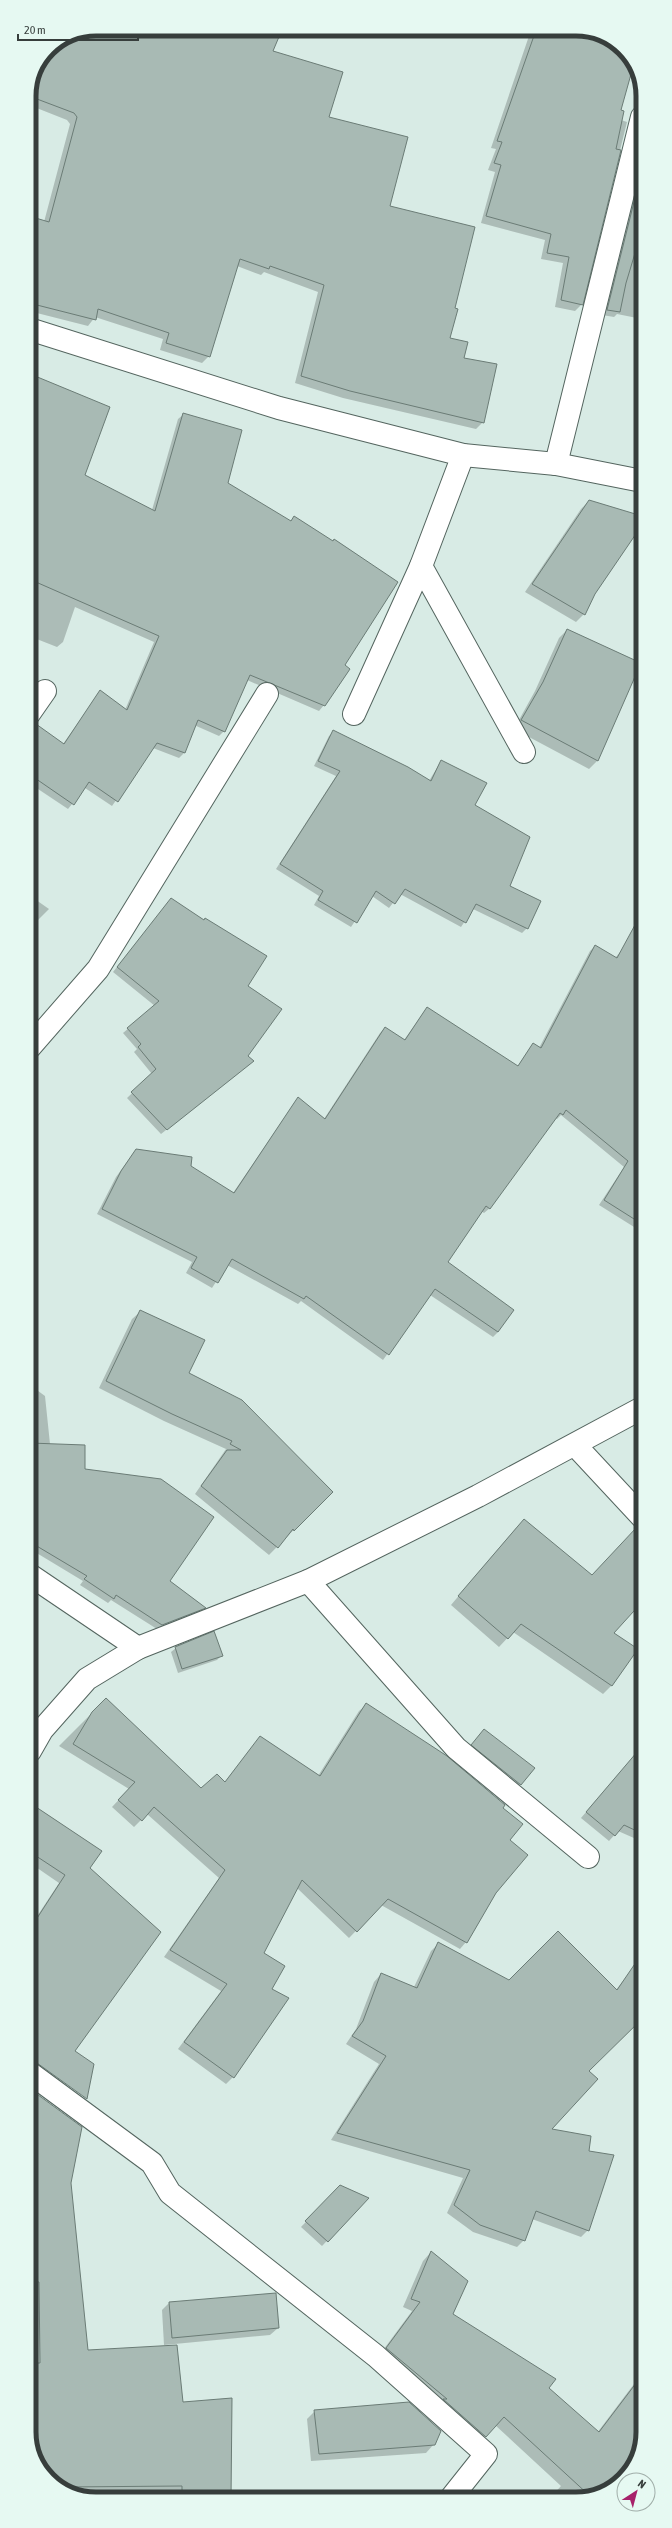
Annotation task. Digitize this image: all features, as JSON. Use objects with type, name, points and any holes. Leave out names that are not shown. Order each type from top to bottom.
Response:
[{"type":"street","points":[[556,464],[636,141]]},
{"type":"street","points":[[36,331],[279,408],[463,455],[556,464],[636,480]]},
{"type":"street","points":[[354,714],[421,566],[463,455]]},
{"type":"street","points":[[421,566],[524,752]]},
{"type":"street","points":[[36,704],[45,691]]},
{"type":"street","points":[[36,1040],[98,969],[267,694]]},
{"type":"street","points":[[36,1740],[42,1730],[87,1679],[138,1648],[308,1581],[478,1496],[636,1411]]},
{"type":"street","points":[[575,1445],[636,1510]]},
{"type":"street","points":[[36,1579],[138,1648]]},
{"type":"street","points":[[308,1581],[456,1748],[588,1857]]},
{"type":"street","points":[[36,2077],[152,2163],[170,2193],[376,2356],[486,2454],[456,2492]]},
{"type":"building","points":[[279,36],[273,51],[343,72],[329,117],[408,137],[390,206],[475,227],[455,308],[458,309],[450,338],[468,342],[464,358],[497,364],[484,423],[350,391],[301,376],[324,285],[270,266],[269,269],[240,259],[210,357],[166,343],[169,333],[98,309],[96,320],[36,305],[36,218],[49,222],[77,117],[74,113],[36,99],[37,84],[46,63],[54,54],[63,46],[84,37]]},
{"type":"building","points":[[534,36],[588,37],[609,46],[624,59],[631,73],[621,110],[624,111],[616,149],[621,150],[583,305],[561,300],[569,257],[547,253],[551,234],[486,216],[501,165],[494,163],[502,142],[497,141]]},
{"type":"building","points":[[636,194],[636,250],[626,283],[620,312],[607,310]]},
{"type":"building","points":[[36,376],[110,407],[85,475],[155,511],[183,413],[242,430],[228,483],[291,521],[294,516],[333,541],[334,539],[398,582],[345,665],[350,669],[325,706],[250,675],[225,732],[198,720],[185,753],[157,743],[118,802],[89,782],[74,805],[36,779],[36,724],[64,744],[100,690],[127,710],[159,636],[36,582]]},
{"type":"building","points":[[589,500],[636,514],[636,534],[595,594],[585,615],[532,584]]},
{"type":"building","points":[[567,629],[636,661],[636,674],[598,761],[521,720],[543,682]]},
{"type":"building","points":[[333,730],[408,767],[431,781],[441,760],[487,783],[475,805],[530,837],[510,886],[541,901],[528,929],[476,904],[466,923],[405,889],[395,904],[376,891],[357,923],[318,900],[323,891],[280,864],[340,771],[318,761]]},
{"type":"building","points":[[171,898],[204,920],[205,918],[267,956],[248,986],[282,1009],[248,1056],[254,1061],[167,1130],[131,1092],[156,1069],[138,1047],[141,1044],[127,1028],[159,1001],[117,967]]},
{"type":"building","points":[[636,923],[636,1220],[604,1200],[628,1161],[566,1110],[563,1115],[560,1113],[490,1209],[486,1206],[448,1262],[514,1310],[498,1332],[435,1289],[389,1355],[306,1296],[304,1299],[232,1259],[218,1283],[191,1268],[197,1257],[102,1209],[121,1171],[136,1149],[192,1157],[191,1166],[234,1193],[298,1097],[325,1119],[385,1027],[405,1040],[427,1007],[518,1066],[533,1043],[541,1048],[595,945],[617,958]]},
{"type":"building","points":[[140,1310],[205,1340],[189,1373],[242,1400],[333,1492],[294,1531],[293,1529],[278,1548],[201,1486],[227,1450],[241,1450],[230,1444],[232,1441],[172,1414],[106,1381]]},
{"type":"building","points":[[36,1443],[85,1445],[85,1469],[161,1479],[214,1517],[170,1581],[206,1608],[162,1625],[116,1595],[114,1599],[84,1579],[87,1576],[36,1546]]},
{"type":"building","points":[[524,1519],[592,1575],[636,1528],[636,1609],[614,1633],[636,1648],[636,1652],[612,1686],[521,1624],[508,1639],[458,1596]]},
{"type":"building","points":[[214,1631],[223,1656],[182,1669],[175,1647]]},
{"type":"building","points":[[106,1698],[201,1788],[217,1774],[225,1782],[260,1736],[320,1776],[366,1703],[447,1756],[505,1805],[503,1808],[523,1824],[510,1840],[528,1855],[496,1893],[467,1943],[388,1899],[357,1932],[302,1880],[264,1953],[285,1966],[272,1989],[289,1998],[234,2078],[184,2042],[227,1984],[170,1950],[225,1870],[154,1807],[142,1821],[118,1800],[135,1782],[73,1744],[92,1712]]},
{"type":"building","points":[[484,1729],[535,1768],[521,1785],[471,1745]]},
{"type":"building","points":[[636,1753],[636,1831],[624,1825],[615,1836],[586,1812]]},
{"type":"building","points":[[36,1807],[102,1851],[90,1868],[161,1932],[75,2051],[94,2064],[87,2099],[36,2063],[36,1920],[65,1875],[36,1856]]},
{"type":"building","points":[[558,1931],[617,1990],[636,1962],[636,2025],[589,2071],[598,2079],[552,2129],[591,2136],[589,2151],[614,2155],[589,2231],[536,2211],[525,2241],[480,2225],[454,2205],[470,2170],[337,2133],[386,2056],[352,2036],[363,2021],[381,1973],[417,1988],[438,1942],[509,1980]]},
{"type":"building","points":[[36,2093],[82,2127],[71,2183],[88,2350],[177,2345],[183,2402],[232,2398],[231,2492],[182,2492],[182,2486],[73,2487],[56,2477],[48,2469],[37,2444],[36,2432],[36,2363],[40,2363],[39,2282],[36,2282]]},
{"type":"building","points":[[340,2185],[369,2198],[328,2242],[305,2221]]},
{"type":"building","points":[[431,2251],[468,2281],[453,2314],[556,2379],[549,2388],[599,2432],[636,2383],[635,2440],[633,2451],[624,2469],[621,2472],[616,2472],[616,2477],[606,2484],[585,2491],[504,2417],[486,2437],[443,2399],[447,2399],[386,2348],[420,2302],[411,2299]]},
{"type":"building","points":[[276,2293],[279,2328],[172,2338],[169,2302]]},
{"type":"building","points":[[409,2402],[441,2431],[435,2445],[319,2454],[314,2410]]}]
